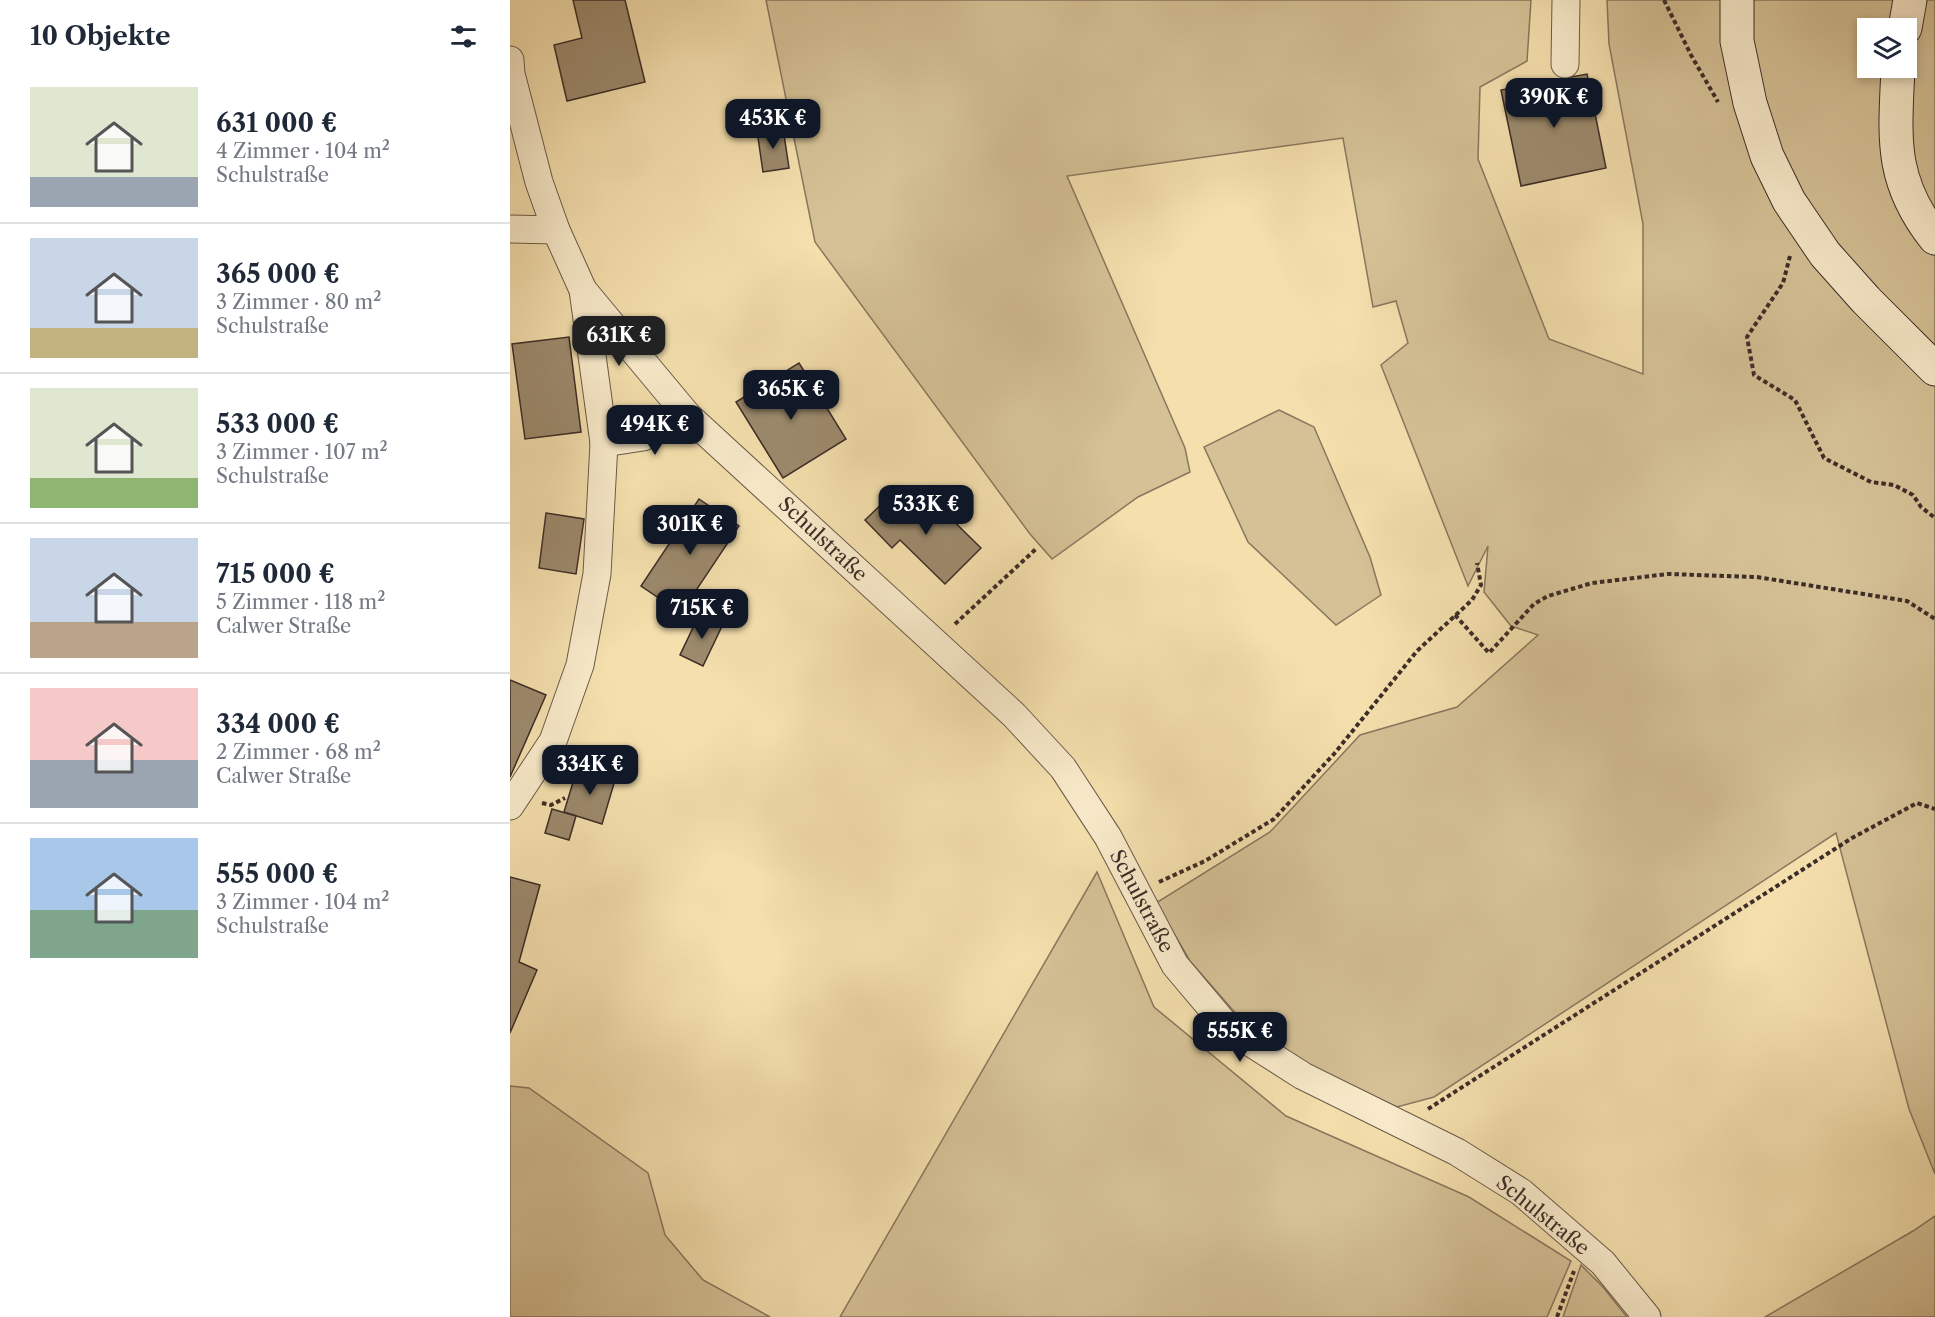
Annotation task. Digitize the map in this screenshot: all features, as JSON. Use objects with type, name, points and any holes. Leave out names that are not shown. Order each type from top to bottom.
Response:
[{"type":"street","points":[[1565,64],[1566,0]]},
{"type":"street","points":[[1737,0],[1737,41],[1750,103],[1767,156],[1789,201],[1825,254],[1866,300],[1935,369]]},
{"type":"street","points":[[1907,18],[1910,0]]},
{"type":"street","points":[[510,60],[511,74],[539,182],[556,230],[583,290],[604,444],[597,574],[580,665],[553,741],[510,806]]},
{"type":"street","points":[[1898,78],[1895,129],[1900,176],[1918,217],[1935,238]]},
{"type":"street","points":[[510,229],[556,230]]},
{"type":"street","name":"Schulstraße","points":[[583,290],[688,416],[1014,715],[1063,768],[1108,837],[1175,965],[1229,1029],[1303,1076],[1457,1152],[1521,1192],[1603,1263],[1647,1317]]},
{"type":"street","points":[[604,444],[643,437],[688,416]]},
{"type":"path","points":[[1791,255],[1783,282],[1748,337],[1754,375],[1795,400],[1824,458],[1871,482],[1894,485],[1913,495],[1921,507],[1935,518]]},
{"type":"path","points":[[973,608],[1037,548]]},
{"type":"path","points":[[1137,892],[1205,861],[1274,819],[1334,754],[1417,651],[1472,600],[1481,585],[1477,563]]},
{"type":"path","points":[[1455,615],[1489,652],[1534,604],[1548,596],[1592,583],[1668,574],[1757,577],[1907,601],[1935,619]]},
{"type":"path","points":[[1404,1125],[1852,838],[1917,803],[1935,809]]},
{"type":"path","points":[[1557,1317],[1576,1265],[1588,1250]]},
{"type":"shaded area","points":[[766,0],[1531,0],[1527,61],[1480,87],[1478,159],[1549,339],[1643,374],[1643,224],[1609,44],[1607,0],[1935,0],[1935,1174],[1909,1109],[1836,833],[1434,1097],[1397,1107],[1309,1067],[1245,1024],[1190,961],[1156,903],[1270,832],[1360,735],[1457,707],[1538,635],[1511,626],[1484,592],[1488,546],[1468,586],[1381,365],[1408,343],[1396,301],[1373,307],[1343,138],[1067,176],[1185,448],[1190,472],[1138,497],[1052,559],[1030,534],[815,242]]},
{"type":"shaded area","points":[[1279,410],[1314,427],[1370,557],[1381,595],[1336,625],[1248,542],[1204,447]]},
{"type":"shaded area","points":[[1097,872],[1154,1007],[1286,1116],[1469,1197],[1571,1261],[1547,1317],[840,1317]]},
{"type":"shaded area","points":[[510,1086],[529,1088],[648,1173],[665,1235],[703,1280],[770,1317],[510,1317]]},
{"type":"shaded area","points":[[1935,1216],[1935,1317],[1765,1317],[1913,1231]]},
{"type":"shaded area","points":[[1581,1265],[1603,1287],[1627,1317],[1563,1317]]},
{"type":"building","points":[[573,0],[625,0],[645,82],[567,101],[554,45],[582,38]]},
{"type":"building","points":[[1587,74],[1606,168],[1521,186],[1501,90]]},
{"type":"building","points":[[783,128],[789,168],[763,172],[757,131]]},
{"type":"building","points":[[569,337],[581,432],[525,439],[512,344]]},
{"type":"building","points":[[799,363],[846,439],[783,478],[736,402]]},
{"type":"building","points":[[889,497],[910,518],[930,498],[981,548],[945,584],[900,540],[892,548],[865,520]]},
{"type":"building","points":[[699,499],[739,526],[681,613],[641,586]]},
{"type":"building","points":[[546,513],[584,519],[576,574],[539,568]]},
{"type":"building","points":[[700,613],[723,624],[703,666],[680,655]]},
{"type":"building","points":[[510,680],[546,695],[510,777]]},
{"type":"building","points":[[577,769],[615,780],[602,824],[564,812]]},
{"type":"building","points":[[552,809],[576,816],[569,840],[545,833]]},
{"type":"building","points":[[510,877],[540,885],[519,962],[537,970],[510,1033]]}]
